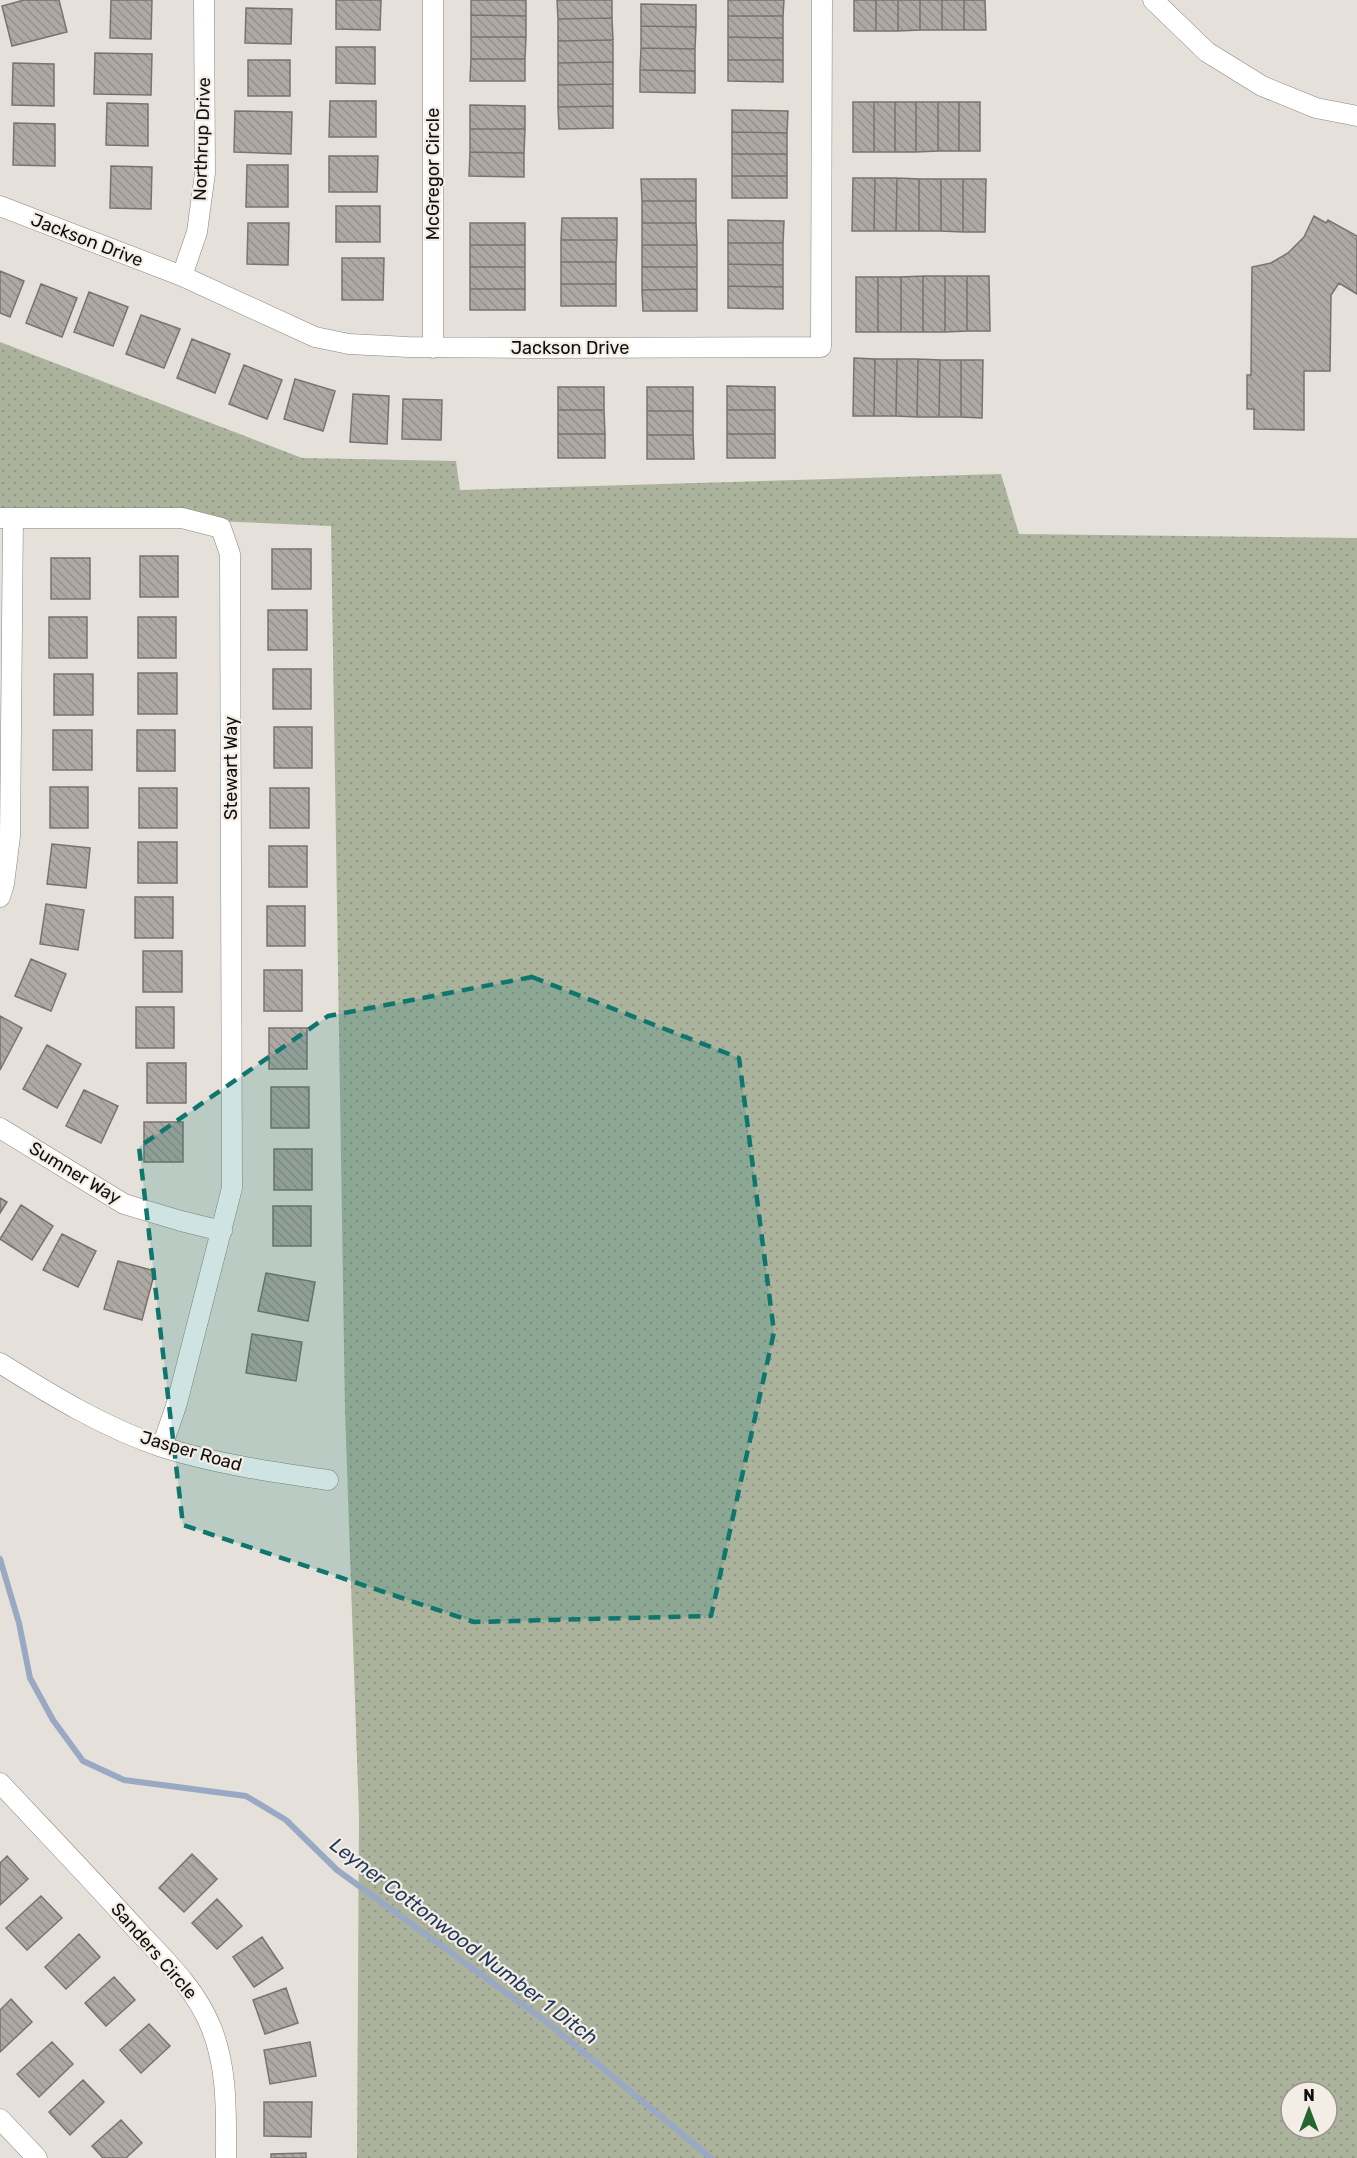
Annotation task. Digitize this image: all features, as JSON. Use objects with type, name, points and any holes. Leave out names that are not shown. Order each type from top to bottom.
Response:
[{"type":"street","name":"Northrup Drive","points":[[182,276],[197,232],[205,173],[204,0]]},
{"type":"street","name":"McGregor Circle","points":[[433,0],[433,348]]},
{"type":"street","name":"Jackson Drive","points":[[0,206],[182,276],[315,337],[349,344],[433,348],[821,346],[822,0]]},
{"type":"street","points":[[1153,0],[1207,52],[1262,86],[1316,108],[1357,116]]},
{"type":"street","points":[[0,897],[4,884],[10,836],[7,518]]},
{"type":"street","name":"Stewart Way","points":[[7,518],[182,518],[221,528],[230,554],[232,1188],[222,1231]]},
{"type":"street","name":"Sumner Way","points":[[0,1128],[124,1204],[222,1231]]},
{"type":"street","points":[[162,1447],[175,1411],[222,1231]]},
{"type":"street","name":"Jasper Road","points":[[0,1364],[94,1418],[162,1447],[247,1468],[328,1480]]},
{"type":"street","name":"Sanders Circle","points":[[0,1783],[193,1991],[212,2028],[223,2068],[226,2097],[226,2158]]},
{"type":"street","points":[[0,2119],[37,2158]]},
{"type":"highlighted area","points":[[532,977],[739,1058],[774,1332],[711,1616],[474,1622],[183,1525],[139,1147],[328,1016]]},
{"type":"green space","points":[[0,342],[302,458],[456,461],[460,490],[1001,474],[1019,534],[1357,538],[1357,2158],[357,2158],[359,1816],[345,1410],[331,526],[0,512]]},
{"type":"building","points":[[24,0],[59,0],[67,32],[12,46],[2,6]]},
{"type":"building","points":[[111,0],[152,0],[151,39],[110,38]]},
{"type":"building","points":[[336,0],[381,0],[380,30],[336,29]]},
{"type":"building","points":[[471,0],[526,0],[526,16],[471,15]]},
{"type":"building","points":[[557,0],[612,0],[612,18],[558,19]]},
{"type":"building","points":[[728,0],[784,0],[783,16],[728,16]]},
{"type":"building","points":[[854,0],[876,0],[876,31],[854,31]]},
{"type":"building","points":[[876,0],[898,0],[898,31],[876,31]]},
{"type":"building","points":[[898,0],[920,0],[920,30],[898,31]]},
{"type":"building","points":[[920,0],[942,0],[942,30],[920,30]]},
{"type":"building","points":[[942,0],[964,0],[964,30],[942,30]]},
{"type":"building","points":[[964,0],[985,0],[986,30],[964,30]]},
{"type":"building","points":[[641,4],[696,5],[696,27],[641,26]]},
{"type":"building","points":[[246,8],[292,9],[291,44],[245,43]]},
{"type":"building","points":[[471,15],[526,16],[526,37],[471,37]]},
{"type":"building","points":[[728,16],[783,16],[783,38],[728,37]]},
{"type":"building","points":[[612,18],[613,40],[558,41],[558,19]]},
{"type":"building","points":[[641,26],[696,27],[695,49],[641,48]]},
{"type":"building","points":[[471,37],[526,37],[525,59],[471,59]]},
{"type":"building","points":[[728,37],[783,38],[783,60],[728,60]]},
{"type":"building","points":[[613,40],[613,62],[558,63],[558,41]]},
{"type":"building","points":[[336,47],[375,47],[375,84],[336,83]]},
{"type":"building","points":[[641,48],[695,49],[695,71],[640,70]]},
{"type":"building","points":[[95,53],[152,54],[151,95],[94,94]]},
{"type":"building","points":[[471,59],[525,59],[525,81],[470,81]]},
{"type":"building","points":[[248,60],[290,60],[290,96],[248,96]]},
{"type":"building","points":[[728,60],[783,60],[783,82],[728,81]]},
{"type":"building","points":[[613,62],[613,84],[558,85],[558,63]]},
{"type":"building","points":[[13,63],[54,64],[54,106],[12,105]]},
{"type":"building","points":[[640,70],[695,71],[695,93],[640,92]]},
{"type":"building","points":[[613,84],[613,106],[558,107],[558,85]]},
{"type":"building","points":[[330,101],[376,101],[376,137],[329,137]]},
{"type":"building","points":[[853,102],[874,102],[874,152],[853,152]]},
{"type":"building","points":[[874,102],[895,102],[895,152],[874,152]]},
{"type":"building","points":[[895,102],[916,102],[916,152],[895,152]]},
{"type":"building","points":[[916,102],[938,102],[938,151],[916,152]]},
{"type":"building","points":[[938,102],[959,102],[959,151],[938,151]]},
{"type":"building","points":[[959,102],[980,102],[980,151],[959,151]]},
{"type":"building","points":[[107,103],[148,104],[148,146],[106,145]]},
{"type":"building","points":[[470,105],[525,106],[525,129],[470,129]]},
{"type":"building","points":[[613,106],[613,128],[559,129],[558,107]]},
{"type":"building","points":[[732,110],[788,111],[787,133],[732,132]]},
{"type":"building","points":[[235,111],[292,112],[291,154],[234,152]]},
{"type":"building","points":[[14,123],[55,124],[55,166],[13,165]]},
{"type":"building","points":[[470,129],[525,129],[524,153],[470,152]]},
{"type":"building","points":[[732,132],[787,133],[787,154],[732,154]]},
{"type":"building","points":[[470,152],[524,153],[524,177],[469,176]]},
{"type":"building","points":[[732,154],[787,154],[787,176],[732,176]]},
{"type":"building","points":[[329,156],[378,156],[377,192],[329,192]]},
{"type":"building","points":[[247,165],[288,165],[288,207],[246,207]]},
{"type":"building","points":[[111,166],[152,167],[151,209],[110,208]]},
{"type":"building","points":[[732,176],[787,176],[787,198],[732,198]]},
{"type":"building","points":[[853,178],[875,178],[874,231],[852,231]]},
{"type":"building","points":[[875,178],[897,178],[896,231],[874,231]]},
{"type":"building","points":[[897,178],[919,179],[919,231],[896,231]]},
{"type":"building","points":[[641,179],[696,179],[696,201],[642,201]]},
{"type":"building","points":[[919,179],[941,179],[941,231],[919,231]]},
{"type":"building","points":[[941,179],[963,179],[963,232],[941,231]]},
{"type":"building","points":[[963,179],[986,179],[985,232],[963,232]]},
{"type":"building","points":[[642,201],[696,201],[696,223],[642,223]]},
{"type":"building","points":[[336,206],[380,206],[380,242],[336,242]]},
{"type":"building","points":[[1314,216],[1326,223],[1328,220],[1357,236],[1357,294],[1339,283],[1331,295],[1330,371],[1304,371],[1304,430],[1254,429],[1254,409],[1247,409],[1247,375],[1251,375],[1252,267],[1271,263],[1288,253],[1304,237]]},
{"type":"building","points":[[562,218],[617,218],[617,240],[561,240]]},
{"type":"building","points":[[728,220],[784,221],[783,243],[728,243]]},
{"type":"building","points":[[248,223],[289,223],[288,265],[247,264]]},
{"type":"building","points":[[470,223],[525,223],[525,245],[470,245]]},
{"type":"building","points":[[642,223],[696,223],[697,245],[642,245]]},
{"type":"building","points":[[561,240],[617,240],[616,262],[561,262]]},
{"type":"building","points":[[728,243],[783,243],[783,265],[728,264]]},
{"type":"building","points":[[470,245],[525,245],[525,267],[470,267]]},
{"type":"building","points":[[642,245],[697,245],[697,267],[642,267]]},
{"type":"building","points":[[342,258],[384,258],[383,300],[342,300]]},
{"type":"building","points":[[561,262],[616,262],[616,284],[561,284]]},
{"type":"building","points":[[728,264],[783,265],[783,287],[728,286]]},
{"type":"building","points":[[470,267],[525,267],[525,289],[470,289]]},
{"type":"building","points":[[642,267],[697,267],[697,289],[642,290]]},
{"type":"building","points":[[0,271],[24,281],[10,317],[0,313]]},
{"type":"building","points":[[923,276],[923,332],[901,332],[901,277]]},
{"type":"building","points":[[923,276],[945,276],[945,332],[923,332]]},
{"type":"building","points":[[945,276],[967,276],[967,331],[945,332]]},
{"type":"building","points":[[967,276],[989,276],[990,331],[967,331]]},
{"type":"building","points":[[856,277],[878,277],[878,332],[856,332]]},
{"type":"building","points":[[878,277],[901,277],[901,332],[878,332]]},
{"type":"building","points":[[41,284],[77,298],[62,337],[26,323]]},
{"type":"building","points":[[561,284],[616,284],[616,306],[561,306]]},
{"type":"building","points":[[728,286],[783,287],[783,309],[728,308]]},
{"type":"building","points":[[470,289],[525,289],[525,310],[470,310]]},
{"type":"building","points":[[697,289],[697,311],[643,311],[642,290]]},
{"type":"building","points":[[89,292],[128,307],[113,346],[74,332]]},
{"type":"building","points":[[141,315],[180,329],[164,368],[126,354]]},
{"type":"building","points":[[192,339],[230,354],[215,393],[177,378]]},
{"type":"building","points":[[854,358],[875,359],[874,416],[853,416]]},
{"type":"building","points":[[875,359],[897,359],[896,416],[874,416]]},
{"type":"building","points":[[897,359],[918,359],[917,417],[896,416]]},
{"type":"building","points":[[918,359],[940,360],[939,417],[917,417]]},
{"type":"building","points":[[940,360],[961,360],[961,417],[939,417]]},
{"type":"building","points":[[961,360],[983,360],[982,418],[961,417]]},
{"type":"building","points":[[244,365],[282,380],[267,419],[229,404]]},
{"type":"building","points":[[295,379],[335,391],[323,431],[284,419]]},
{"type":"building","points":[[727,386],[775,387],[775,410],[727,410]]},
{"type":"building","points":[[558,387],[604,387],[604,410],[558,410]]},
{"type":"building","points":[[647,387],[693,387],[693,411],[647,411]]},
{"type":"building","points":[[353,394],[389,396],[387,444],[350,442]]},
{"type":"building","points":[[403,399],[442,400],[441,440],[402,439]]},
{"type":"building","points":[[558,410],[604,410],[605,434],[558,434]]},
{"type":"building","points":[[727,410],[775,410],[775,434],[727,434]]},
{"type":"building","points":[[647,411],[693,411],[693,435],[647,435]]},
{"type":"building","points":[[558,434],[605,434],[605,458],[558,458]]},
{"type":"building","points":[[727,434],[775,434],[775,458],[727,458]]},
{"type":"building","points":[[647,435],[693,435],[694,459],[647,459]]},
{"type":"building","points":[[272,549],[311,549],[311,589],[272,589]]},
{"type":"building","points":[[140,556],[178,556],[178,597],[140,597]]},
{"type":"building","points":[[51,558],[90,558],[90,599],[51,599]]},
{"type":"building","points":[[268,610],[307,610],[307,650],[268,650]]},
{"type":"building","points":[[49,617],[87,617],[87,658],[49,658]]},
{"type":"building","points":[[138,617],[176,617],[176,658],[138,658]]},
{"type":"building","points":[[273,669],[311,669],[311,709],[273,709]]},
{"type":"building","points":[[138,673],[177,673],[177,714],[138,714]]},
{"type":"building","points":[[54,674],[93,674],[93,715],[54,715]]},
{"type":"building","points":[[274,727],[312,727],[312,768],[274,768]]},
{"type":"building","points":[[53,730],[92,730],[92,770],[53,770]]},
{"type":"building","points":[[137,730],[175,730],[175,771],[137,771]]},
{"type":"building","points":[[50,787],[88,787],[88,828],[50,828]]},
{"type":"building","points":[[139,788],[177,788],[177,828],[139,828]]},
{"type":"building","points":[[270,788],[309,788],[309,828],[270,828]]},
{"type":"building","points":[[138,842],[177,842],[177,883],[138,883]]},
{"type":"building","points":[[52,844],[90,848],[86,888],[47,884]]},
{"type":"building","points":[[269,846],[307,846],[307,887],[269,887]]},
{"type":"building","points":[[135,897],[173,897],[173,938],[135,938]]},
{"type":"building","points":[[46,904],[84,910],[78,950],[40,944]]},
{"type":"building","points":[[267,906],[305,906],[305,946],[267,946]]},
{"type":"building","points":[[143,951],[182,951],[182,992],[143,992]]},
{"type":"building","points":[[31,959],[66,974],[51,1011],[15,996]]},
{"type":"building","points":[[264,970],[302,970],[302,1011],[264,1011]]},
{"type":"building","points":[[136,1007],[174,1007],[174,1048],[136,1048]]},
{"type":"building","points":[[0,1016],[22,1028],[0,1070]]},
{"type":"building","points":[[269,1028],[307,1028],[307,1069],[269,1069]]},
{"type":"building","points":[[47,1045],[81,1064],[57,1108],[23,1089]]},
{"type":"building","points":[[147,1063],[186,1063],[186,1103],[147,1103]]},
{"type":"building","points":[[271,1087],[309,1087],[309,1128],[271,1128]]},
{"type":"building","points":[[84,1090],[118,1106],[101,1143],[66,1126]]},
{"type":"building","points":[[144,1122],[183,1122],[183,1162],[144,1162]]},
{"type":"building","points":[[274,1149],[312,1149],[312,1190],[274,1190]]},
{"type":"building","points":[[0,1198],[7,1202],[0,1213]]},
{"type":"building","points":[[21,1205],[53,1226],[32,1260],[0,1239]]},
{"type":"building","points":[[273,1206],[311,1206],[311,1246],[273,1246]]},
{"type":"building","points":[[62,1234],[96,1251],[78,1287],[43,1270]]},
{"type":"building","points":[[118,1261],[155,1271],[142,1320],[104,1309]]},
{"type":"building","points":[[266,1273],[315,1282],[308,1321],[258,1311]]},
{"type":"building","points":[[252,1334],[302,1342],[296,1381],[246,1373]]},
{"type":"building","points":[[192,1854],[217,1879],[184,1912],[159,1888]]},
{"type":"building","points":[[7,1856],[28,1879],[0,1905],[0,1863]]},
{"type":"building","points":[[41,1896],[62,1918],[27,1950],[6,1928]]},
{"type":"building","points":[[217,1899],[242,1926],[217,1949],[192,1923]]},
{"type":"building","points":[[79,1934],[100,1957],[66,1989],[45,1967]]},
{"type":"building","points":[[262,1937],[283,1968],[254,1987],[233,1957]]},
{"type":"building","points":[[114,1977],[135,2000],[106,2026],[85,2003]]},
{"type":"building","points":[[286,1988],[298,2023],[265,2034],[253,2000]]},
{"type":"building","points":[[11,1999],[32,2022],[0,2052],[0,2010]]},
{"type":"building","points":[[149,2024],[170,2046],[141,2073],[120,2050]]},
{"type":"building","points":[[52,2042],[73,2064],[39,2097],[17,2074]]},
{"type":"building","points":[[310,2042],[316,2076],[270,2084],[264,2050]]},
{"type":"building","points":[[83,2080],[104,2102],[70,2135],[49,2112]]},
{"type":"building","points":[[264,2102],[312,2102],[311,2137],[264,2136]]},
{"type":"building","points":[[121,2120],[142,2143],[126,2158],[103,2158],[92,2146]]},
{"type":"building","points":[[306,2153],[306,2158],[271,2158],[271,2154]]},
{"type":"waterway","name":"Leyner Cottonwood Number 1 Ditch","points":[[0,1559],[19,1623],[30,1678],[53,1720],[83,1761],[124,1780],[246,1796],[286,1820],[337,1870],[548,2023],[711,2158]]}]
